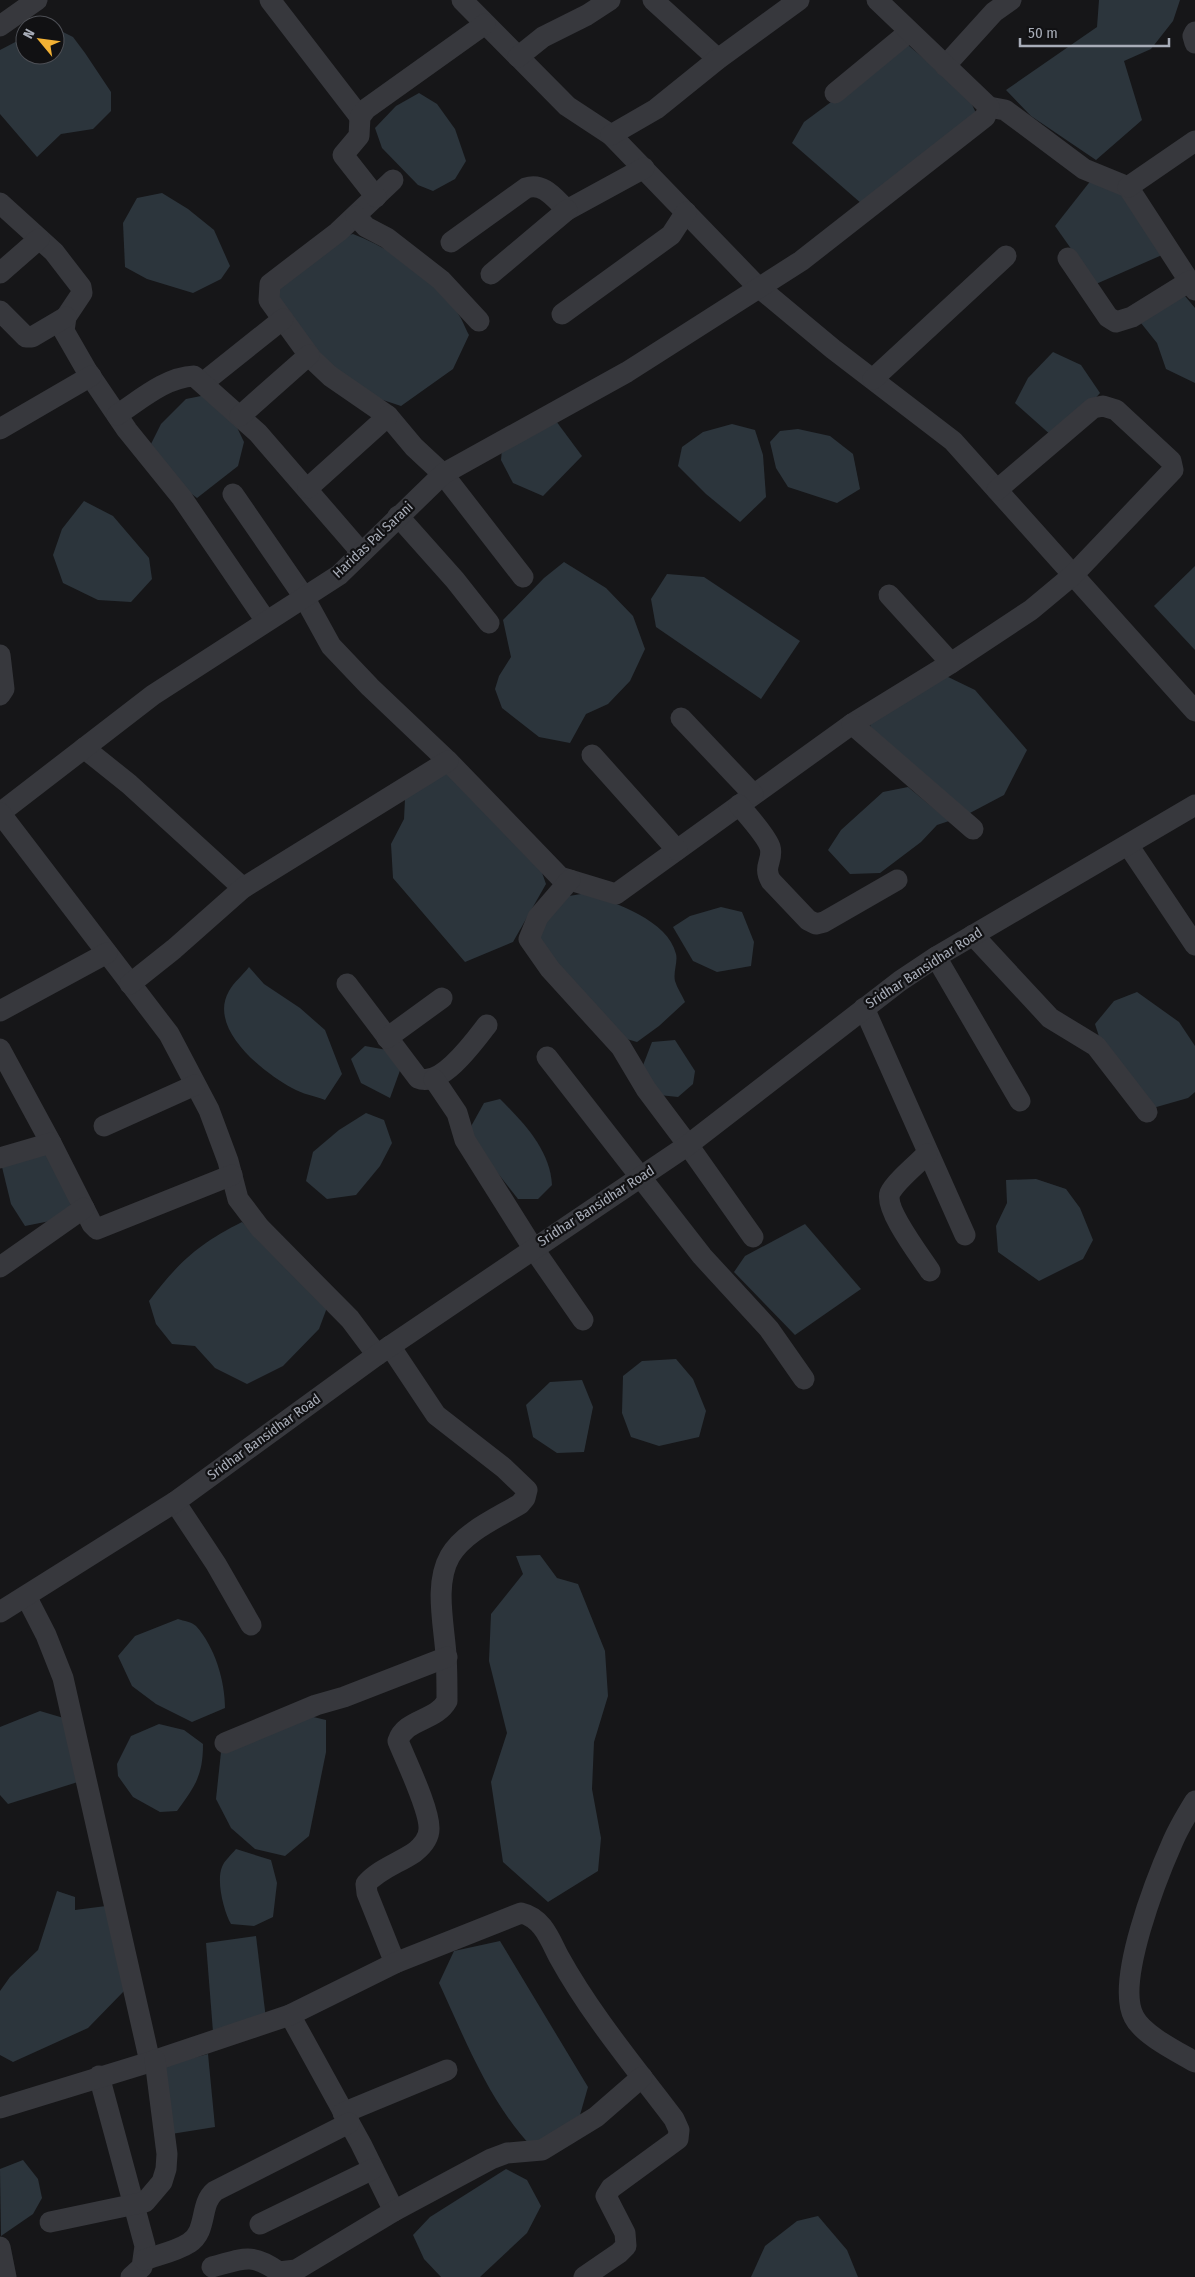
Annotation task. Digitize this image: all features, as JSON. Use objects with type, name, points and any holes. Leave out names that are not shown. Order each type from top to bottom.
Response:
[{"type":"street","points":[[0,26],[37,0]]},
{"type":"street","points":[[270,0],[360,117]]},
{"type":"street","points":[[462,0],[567,106],[611,135],[760,288],[954,441],[1195,711]]},
{"type":"street","points":[[518,57],[543,37],[587,15],[610,0]]},
{"type":"street","points":[[653,0],[718,59]]},
{"type":"street","points":[[611,135],[656,108],[718,59],[799,0]]},
{"type":"street","points":[[877,0],[989,107],[1005,110],[1084,169],[1128,186],[1192,285],[1132,317],[1116,322],[1108,317],[1068,258]]},
{"type":"street","points":[[945,66],[994,12],[1011,0]]},
{"type":"street","points":[[376,197],[343,155],[359,136],[360,117],[366,109],[486,24]]},
{"type":"street","points":[[835,93],[909,32]]},
{"type":"street","points":[[1195,32],[1193,36],[1195,43]]},
{"type":"street","name":"Haridas Pal Sarani","points":[[0,813],[153,695],[339,574],[443,474],[627,372],[802,261],[985,117],[989,107]]},
{"type":"street","points":[[1128,186],[1195,141]]},
{"type":"street","points":[[491,274],[567,210],[644,168]]},
{"type":"street","points":[[393,180],[356,216],[270,284],[269,300],[309,355],[330,376],[388,416],[414,447],[443,474],[523,577]]},
{"type":"street","points":[[451,242],[526,188],[535,185],[542,187],[567,210]]},
{"type":"street","points":[[0,203],[54,252],[81,286],[82,293],[66,317],[64,331],[117,415],[182,498],[266,621]]},
{"type":"street","points":[[562,314],[671,235],[686,212]]},
{"type":"street","points":[[356,216],[366,226],[387,238],[441,280],[479,322]]},
{"type":"street","points":[[1,270],[39,239]]},
{"type":"street","points":[[873,379],[1006,256]]},
{"type":"street","points":[[1,315],[20,334],[32,337],[66,317]]},
{"type":"street","points":[[204,382],[283,319]]},
{"type":"street","points":[[240,416],[309,355]]},
{"type":"street","points":[[0,429],[91,376]]},
{"type":"street","points":[[117,415],[160,387],[184,376],[194,376],[204,382],[240,416],[308,488],[361,552]]},
{"type":"street","points":[[233,494],[304,596],[332,646],[370,687],[448,761],[560,877],[616,894],[852,724],[951,663],[1031,610],[1073,575],[1173,470],[1171,461],[1116,410],[1103,406],[1093,408],[997,490]]},
{"type":"street","points":[[308,488],[388,416]]},
{"type":"street","points":[[398,516],[455,580],[489,623]]},
{"type":"street","points":[[889,595],[951,663]]},
{"type":"street","points":[[0,655],[4,690],[0,695]]},
{"type":"street","points":[[681,718],[746,799],[770,846],[771,855],[767,874],[771,881],[808,920],[816,924],[824,922],[897,880]]},
{"type":"street","points":[[852,724],[973,829]]},
{"type":"street","points":[[84,748],[129,784],[243,888]]},
{"type":"street","points":[[592,755],[677,850]]},
{"type":"street","points":[[130,984],[174,949],[243,888],[448,761]]},
{"type":"street","name":"Sridhar Bansidhar Road","points":[[0,1612],[175,1502],[383,1350],[688,1145],[756,1094],[864,1008],[936,957],[1195,805]]},
{"type":"street","points":[[0,813],[169,1034],[208,1110],[232,1176],[238,1199],[260,1228],[383,1350],[436,1415],[504,1468],[527,1490],[525,1498],[520,1504],[472,1534],[450,1555],[444,1569],[442,1593],[447,1657],[447,1701],[444,1707],[407,1728],[401,1733],[398,1741],[427,1815],[429,1830],[426,1839],[416,1851],[373,1876],[366,1884],[367,1893],[395,1963]]},
{"type":"street","points":[[1128,845],[1195,945]]},
{"type":"street","points":[[570,880],[538,917],[528,939],[550,969],[621,1048],[646,1089],[753,1237]]},
{"type":"street","points":[[973,935],[1050,1018],[1066,1030],[1092,1041],[1147,1112]]},
{"type":"street","points":[[0,1011],[107,952]]},
{"type":"street","points":[[936,957],[1020,1101]]},
{"type":"street","points":[[347,984],[418,1078],[424,1081],[434,1079],[466,1052],[487,1025]]},
{"type":"street","points":[[387,1038],[442,998]]},
{"type":"street","points":[[864,1008],[965,1235]]},
{"type":"street","points":[[0,1049],[52,1142],[92,1224],[98,1229],[232,1176]]},
{"type":"street","points":[[547,1056],[702,1256],[769,1329],[804,1379]]},
{"type":"street","points":[[434,1079],[457,1113],[465,1140],[533,1248],[583,1320]]},
{"type":"street","points":[[104,1126],[195,1085]]},
{"type":"street","points":[[0,1158],[52,1142]]},
{"type":"street","points":[[928,1154],[890,1191],[888,1200],[893,1212],[930,1272]]},
{"type":"street","points":[[0,1267],[84,1208]]},
{"type":"street","points":[[175,1502],[216,1564],[251,1625]]},
{"type":"street","points":[[26,1596],[46,1636],[63,1678],[152,2061],[167,2154],[166,2169],[154,2194],[145,2202],[50,2222]]},
{"type":"street","points":[[225,1743],[316,1704],[344,1697],[447,1657]]},
{"type":"street","points":[[1195,1801],[1173,1839],[1149,1903],[1128,1981],[1134,2017],[1146,2031],[1195,2062]]},
{"type":"street","points":[[0,2108],[290,2016],[395,1963],[521,1913],[529,1915],[543,1927],[579,1993],[674,2119],[679,2130],[678,2139],[610,2188],[606,2196],[625,2233],[626,2246],[584,2277]]},
{"type":"street","points":[[290,2016],[394,2211]]},
{"type":"street","points":[[135,2272],[189,2243],[202,2225],[206,2200],[215,2191],[346,2118],[446,2070]]},
{"type":"street","points":[[100,2076],[145,2246],[135,2272]]},
{"type":"street","points":[[212,2267],[255,2258],[279,2272],[296,2270],[394,2211],[491,2159],[507,2154],[542,2150],[596,2117],[642,2077]]},
{"type":"street","points":[[260,2224],[373,2169]]},
{"type":"street","points":[[0,2247],[6,2277]]},
{"type":"shaded area","points":[[1099,0],[1180,0],[1173,21],[1151,49],[1124,61],[1142,120],[1096,160],[1031,116],[1006,90],[1097,27]]},
{"type":"shaded area","points":[[65,33],[73,37],[111,92],[111,111],[93,129],[61,134],[37,157],[0,114],[0,50],[15,42],[15,65],[65,65]]},
{"type":"shaded area","points":[[908,45],[968,96],[976,113],[862,204],[792,143],[804,122]]},
{"type":"shaded area","points":[[419,93],[437,104],[455,129],[466,161],[455,179],[433,191],[418,185],[382,148],[375,128],[396,106]]},
{"type":"shaded area","points":[[1092,179],[1119,190],[1162,255],[1096,284],[1055,226]]},
{"type":"shaded area","points":[[162,193],[188,209],[214,230],[230,266],[221,279],[193,293],[147,279],[125,267],[123,223],[137,198]]},
{"type":"shaded area","points":[[353,234],[396,256],[423,276],[456,311],[469,335],[453,369],[401,406],[365,394],[321,356],[272,293],[336,238]]},
{"type":"shaded area","points":[[1180,290],[1195,308],[1195,383],[1166,369],[1157,343],[1141,323]]},
{"type":"shaded area","points":[[1053,352],[1081,365],[1100,393],[1077,419],[1052,436],[1015,403],[1028,378]]},
{"type":"shaded area","points":[[206,395],[233,419],[244,442],[238,466],[197,498],[181,486],[151,444],[161,424],[186,399]]},
{"type":"shaded area","points":[[556,421],[582,456],[543,496],[513,483],[501,460],[502,449]]},
{"type":"shaded area","points":[[732,424],[755,430],[763,455],[766,497],[740,522],[706,494],[678,466],[682,447],[703,432]]},
{"type":"shaded area","points":[[798,429],[830,436],[853,454],[860,489],[837,503],[788,487],[776,468],[770,442],[780,431]]},
{"type":"shaded area","points":[[84,501],[113,516],[149,558],[152,579],[131,602],[98,600],[63,583],[53,555],[62,529]]},
{"type":"shaded area","points":[[564,562],[606,588],[633,616],[645,649],[630,681],[608,704],[586,714],[570,743],[539,737],[502,708],[495,689],[499,676],[511,657],[503,620],[544,578]]},
{"type":"shaded area","points":[[1195,566],[1195,650],[1154,606]]},
{"type":"shaded area","points":[[667,574],[704,577],[800,641],[761,699],[656,627],[651,599]]},
{"type":"shaded area","points":[[944,675],[975,690],[1027,750],[1004,795],[968,814],[878,740],[870,725],[883,707]]},
{"type":"shaded area","points":[[446,772],[539,864],[546,884],[513,942],[465,962],[393,878],[391,844],[404,819],[405,799]]},
{"type":"shaded area","points":[[908,787],[949,821],[937,825],[921,842],[880,873],[850,874],[828,850],[841,830],[883,792]]},
{"type":"shaded area","points":[[587,893],[639,914],[652,922],[671,942],[676,954],[675,981],[685,1002],[659,1026],[637,1042],[616,1036],[540,944],[542,924],[569,896]]},
{"type":"shaded area","points":[[721,907],[742,912],[754,942],[751,966],[717,972],[693,961],[673,927],[690,916]]},
{"type":"shaded area","points":[[249,967],[264,984],[300,1008],[325,1030],[342,1074],[325,1100],[296,1090],[267,1072],[242,1048],[232,1034],[226,1020],[224,1005],[229,991]]},
{"type":"shaded area","points":[[1137,992],[1179,1022],[1195,1046],[1195,1092],[1188,1098],[1153,1108],[1102,1046],[1095,1024],[1114,1001]]},
{"type":"shaded area","points":[[675,1040],[695,1071],[693,1084],[678,1097],[659,1095],[642,1068],[652,1042]]},
{"type":"shaded area","points":[[365,1046],[387,1050],[402,1065],[390,1098],[361,1083],[351,1059]]},
{"type":"shaded area","points":[[500,1099],[534,1138],[546,1160],[552,1185],[538,1199],[518,1199],[481,1152],[469,1130],[484,1103]]},
{"type":"shaded area","points":[[366,1113],[384,1120],[392,1143],[380,1166],[356,1195],[327,1199],[306,1181],[313,1152],[339,1130]]},
{"type":"shaded area","points":[[46,1151],[65,1184],[71,1206],[55,1220],[25,1226],[11,1204],[2,1167]]},
{"type":"shaded area","points":[[1036,1179],[1066,1189],[1080,1208],[1093,1240],[1083,1259],[1039,1281],[998,1252],[996,1226],[1007,1203],[1006,1180]]},
{"type":"shaded area","points":[[242,1222],[328,1305],[319,1329],[283,1366],[247,1384],[215,1368],[195,1346],[172,1344],[156,1324],[149,1301],[170,1275],[190,1255],[213,1238]]},
{"type":"shaded area","points":[[805,1224],[861,1289],[795,1335],[734,1272],[745,1256]]},
{"type":"shaded area","points":[[676,1359],[693,1379],[706,1411],[699,1437],[659,1446],[631,1437],[622,1413],[623,1376],[642,1361]]},
{"type":"shaded area","points":[[582,1380],[593,1407],[584,1452],[557,1453],[533,1437],[526,1405],[550,1382]]},
{"type":"shaded area","points":[[540,1555],[557,1578],[578,1584],[605,1651],[608,1696],[594,1742],[592,1789],[601,1838],[598,1871],[548,1902],[503,1862],[491,1782],[507,1733],[489,1661],[491,1614],[523,1574],[516,1556]]},
{"type":"shaded area","points":[[178,1619],[196,1626],[209,1644],[218,1665],[225,1698],[225,1708],[192,1722],[156,1704],[132,1686],[118,1656],[135,1636]]},
{"type":"shaded area","points":[[40,1711],[67,1719],[81,1781],[8,1804],[0,1795],[0,1727]]},
{"type":"shaded area","points":[[305,1715],[326,1720],[326,1752],[309,1836],[285,1856],[255,1849],[231,1828],[216,1799],[221,1752]]},
{"type":"shaded area","points":[[159,1724],[184,1730],[203,1744],[200,1773],[177,1811],[160,1812],[133,1797],[118,1776],[117,1764],[131,1736]]},
{"type":"shaded area","points":[[236,1849],[271,1860],[277,1883],[273,1917],[254,1926],[231,1924],[223,1904],[220,1873],[224,1862]]},
{"type":"shaded area","points":[[57,1891],[75,1897],[75,1910],[106,1906],[124,1991],[88,2028],[13,2062],[0,2055],[0,1991],[10,1977],[38,1950]]},
{"type":"shaded area","points":[[256,1936],[266,2019],[213,2032],[206,1943]]},
{"type":"shaded area","points":[[500,1941],[588,2087],[580,2115],[532,2147],[503,2110],[479,2069],[439,1983],[454,1951]]},
{"type":"shaded area","points":[[208,2054],[215,2127],[165,2135],[159,2067]]},
{"type":"shaded area","points":[[23,2160],[38,2179],[42,2198],[33,2214],[1,2236],[0,2169]]},
{"type":"shaded area","points":[[506,2169],[527,2180],[541,2206],[527,2233],[480,2277],[441,2277],[424,2259],[413,2235],[430,2217]]},
{"type":"shaded area","points":[[818,2216],[847,2250],[858,2277],[751,2277],[765,2246],[797,2221]]}]
